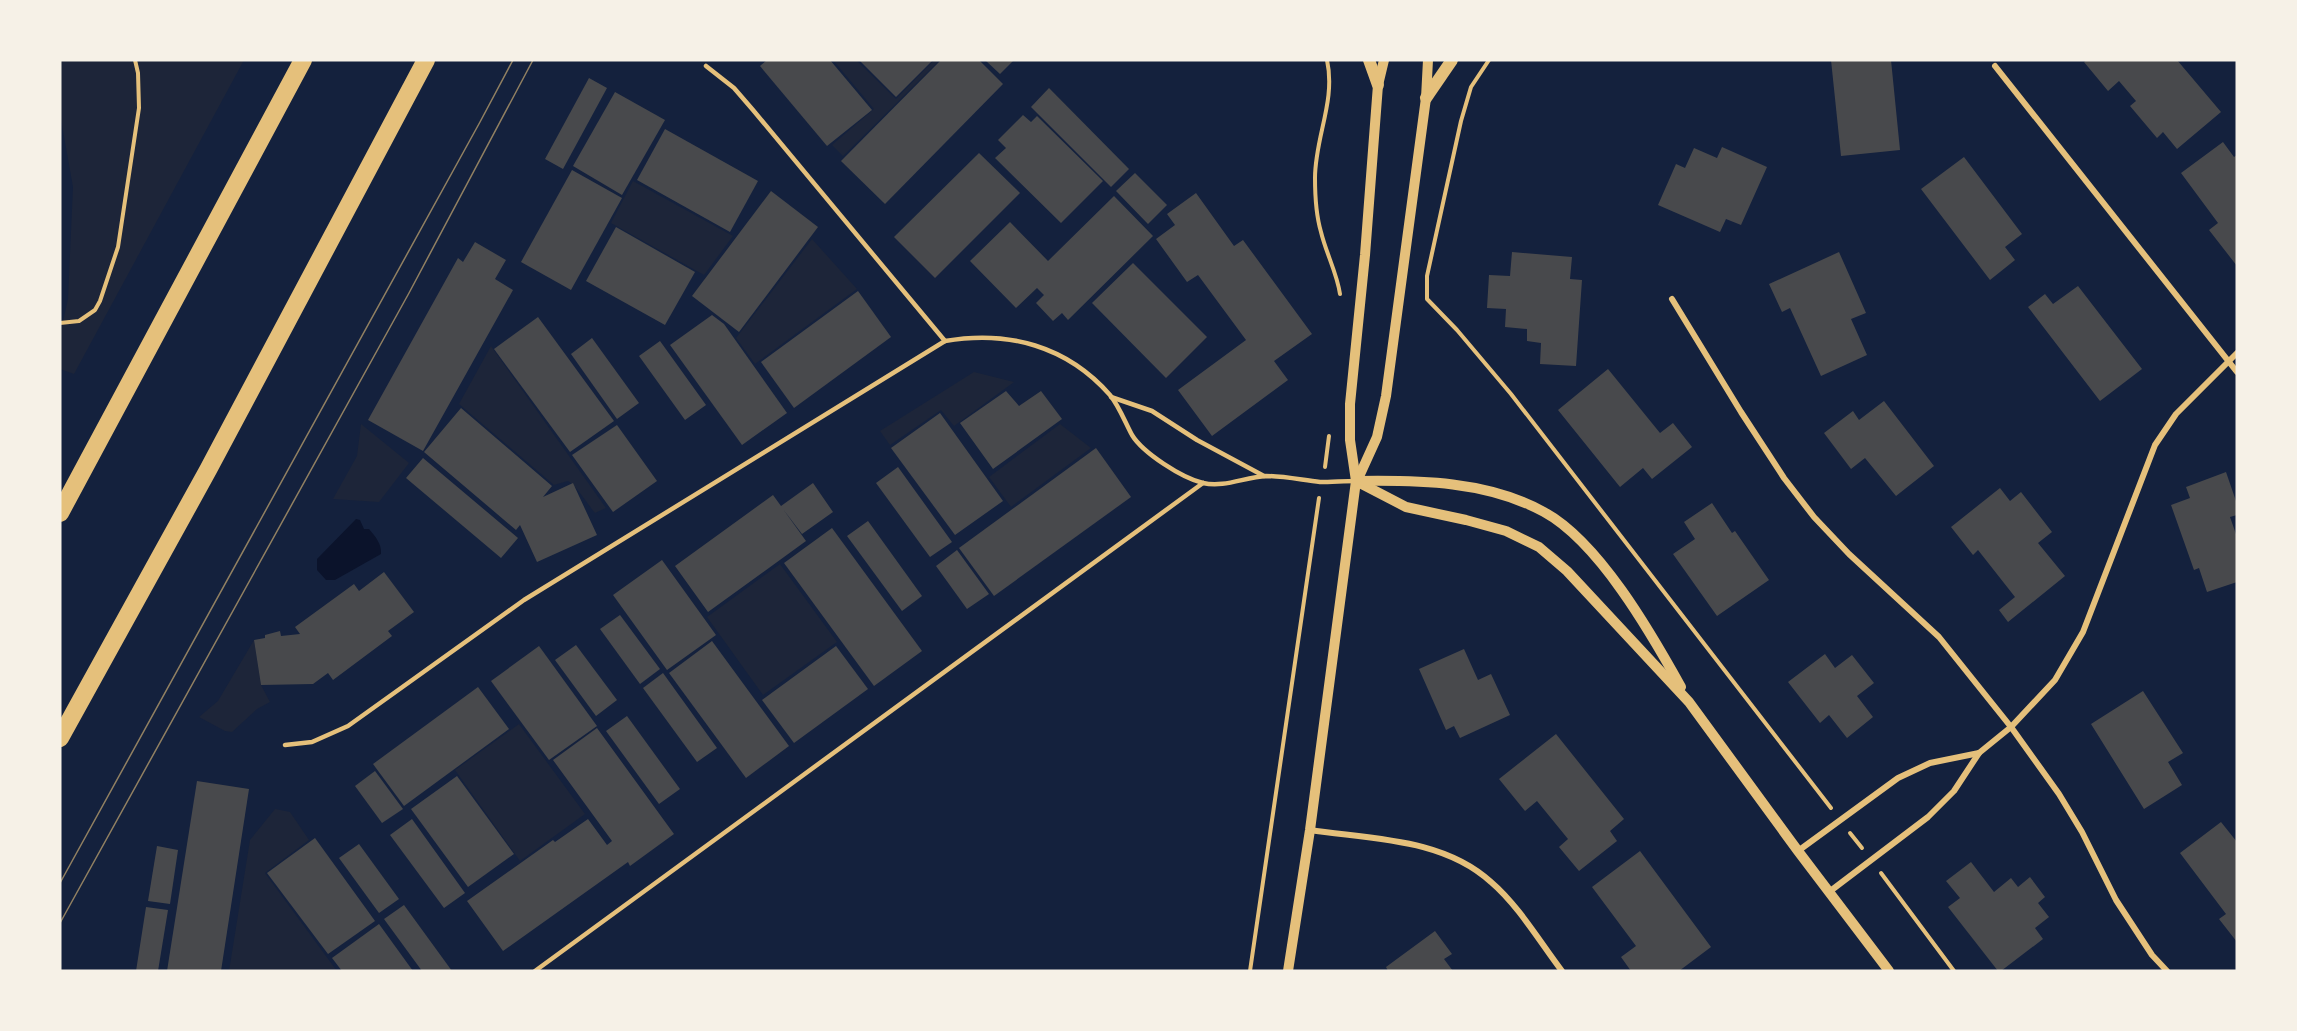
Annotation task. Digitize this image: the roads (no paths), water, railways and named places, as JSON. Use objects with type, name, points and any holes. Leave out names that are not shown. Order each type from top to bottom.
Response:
[{"type":"highway","points":[[60,513],[303,60]]},
{"type":"highway","points":[[60,738],[214,459],[427,60]]},
{"type":"main road","points":[[1369,60],[1378,85]]},
{"type":"main road","points":[[1426,98],[1452,60]]},
{"type":"street","points":[[1288,971],[1310,830],[1356,481],[1350,440],[1350,404],[1365,255],[1378,85],[1384,60]]},
{"type":"street","points":[[1356,481],[1377,437],[1386,396],[1426,98],[1428,60]]},
{"type":"street","points":[[1995,66],[2237,372]]},
{"type":"street","points":[[1672,298],[1741,412],[1784,478],[1814,518],[1849,554],[1939,637],[2011,727],[2059,794],[2082,832],[2116,900],[2152,955],[2167,971]]},
{"type":"street","points":[[1829,892],[1928,817],[1954,791],[1979,753],[2011,727],[2055,680],[2083,632],[2155,445],[2176,414],[2237,353]]},
{"type":"street","points":[[1356,481],[1413,480],[1469,488],[1509,497],[1545,512],[1581,542],[1627,598],[1647,626],[1689,702]]},
{"type":"street","points":[[1356,481],[1406,507],[1506,531],[1539,547],[1581,585],[1689,702],[1889,971]]},
{"type":"street","points":[[1798,851],[1898,778],[1930,762],[1979,753]]},
{"type":"street","points":[[1310,830],[1425,847],[1461,860],[1491,881],[1562,971]]},
{"type":"lane","points":[[706,66],[734,88],[945,341]]},
{"type":"lane","points":[[285,745],[312,742],[348,726],[524,600],[945,341],[989,336],[1013,339],[1036,345],[1071,362],[1111,397],[1134,437],[1146,452],[1203,483],[1236,483],[1264,476],[1323,482],[1356,481]]},
{"type":"lane","points":[[1111,397],[1160,415],[1197,440],[1264,476]]},
{"type":"lane","points":[[535,971],[1203,483]]},
{"type":"tram line","points":[[60,883],[513,60]]},
{"type":"tram line","points":[[60,923],[409,293],[533,60]]}]
